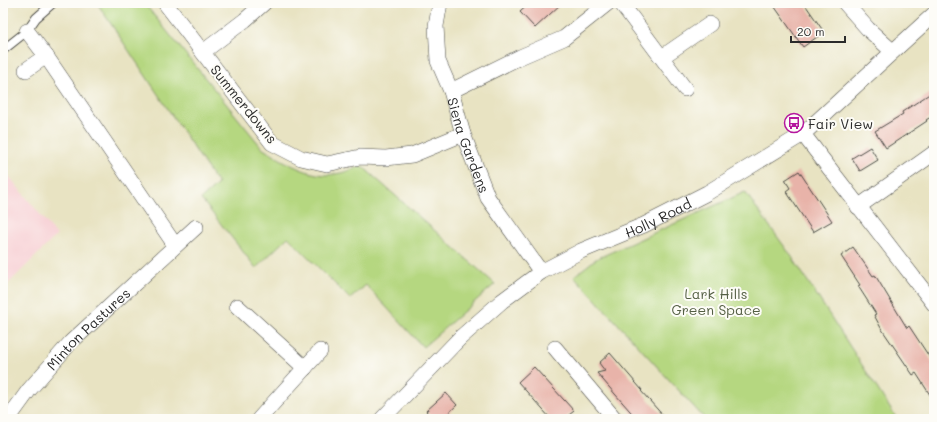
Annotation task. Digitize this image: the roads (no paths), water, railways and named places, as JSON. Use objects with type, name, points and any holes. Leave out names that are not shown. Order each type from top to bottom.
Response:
[{"type":"street","name":"Summerdowns","points":[[165,3],[272,143],[301,158],[327,164],[360,157],[386,158],[412,155],[463,134]]},
{"type":"street","points":[[203,52],[245,20],[264,3]]},
{"type":"street","name":"Siena Gardens","points":[[440,3],[436,26],[438,61],[451,91],[463,134],[488,198],[541,272]]},
{"type":"street","points":[[451,91],[520,57],[564,38],[608,3]]},
{"type":"street","points":[[622,3],[685,89]]},
{"type":"street","points":[[846,3],[868,29],[892,52]]},
{"type":"street","name":"Holly Road","points":[[391,416],[460,338],[502,301],[541,272],[581,251],[644,225],[707,193],[803,134],[934,14]]},
{"type":"street","points":[[662,57],[710,24]]},
{"type":"street","points":[[27,31],[46,56],[175,245]]},
{"type":"street","points":[[26,70],[46,56]]},
{"type":"street","points":[[803,134],[934,304]]},
{"type":"street","points":[[858,207],[934,153]]},
{"type":"street","name":"Minton Pastures","points":[[8,419],[29,390],[71,342],[196,227]]},
{"type":"street","points":[[237,306],[305,368]]},
{"type":"street","points":[[555,348],[615,419]]},
{"type":"street","points":[[259,419],[320,351]]},
{"type":"lane","points":[[3,50],[27,31],[36,18],[53,3]]},
{"type":"place","name":"Fair View","points":[[794,123]]},
{"type":"park label","name":"Lark Hills Green Space","points":[[716,302]]}]
